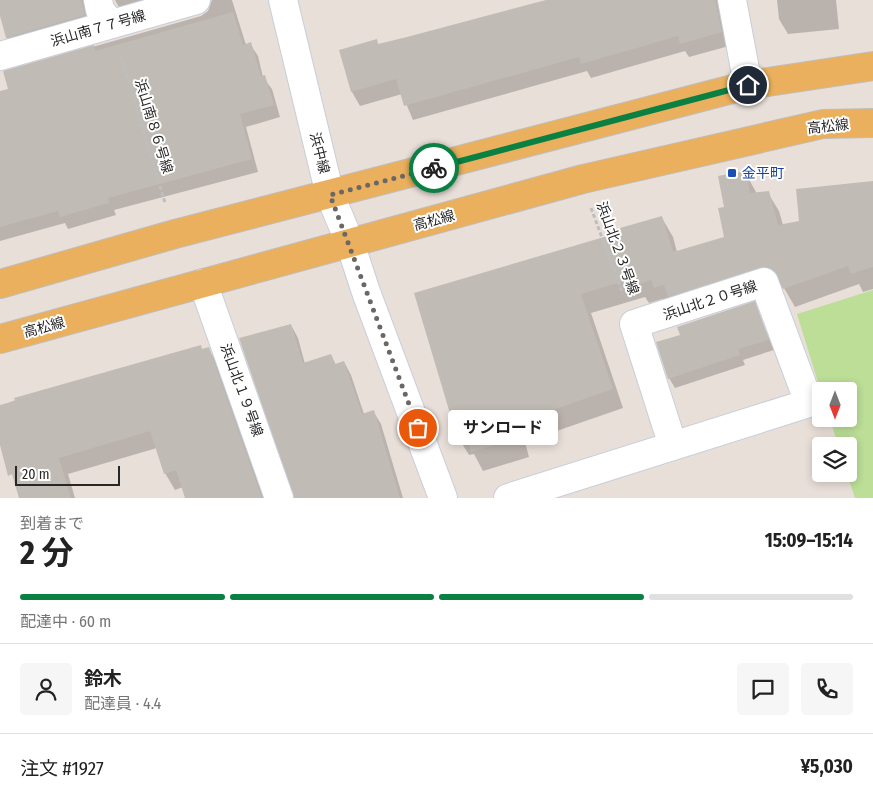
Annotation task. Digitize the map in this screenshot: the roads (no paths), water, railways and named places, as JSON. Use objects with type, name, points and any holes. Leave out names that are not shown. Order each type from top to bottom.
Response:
[{"type":"main road","points":[[0,284],[175,234],[748,85],[873,66]]},
{"type":"main road","name":"高松線","points":[[0,339],[582,179],[823,124],[873,123]]},
{"type":"street","points":[[98,0],[100,10],[111,24]]},
{"type":"street","name":"浜山南７７号線","points":[[0,56],[196,0]]},
{"type":"street","name":"浜中線","points":[[283,0],[330,195],[350,243],[366,292],[443,498]]},
{"type":"street","points":[[732,0],[748,85]]},
{"type":"street","name":"浜山北２０号線","points":[[508,498],[673,446],[809,403],[764,282],[634,324],[673,446]]},
{"type":"street","name":"浜山北１９号線","points":[[203,283],[279,498]]},
{"type":"place","name":"金平町","points":[[732,173]]},
{"type":"place","name":"サンロード","points":[[418,428]]}]
